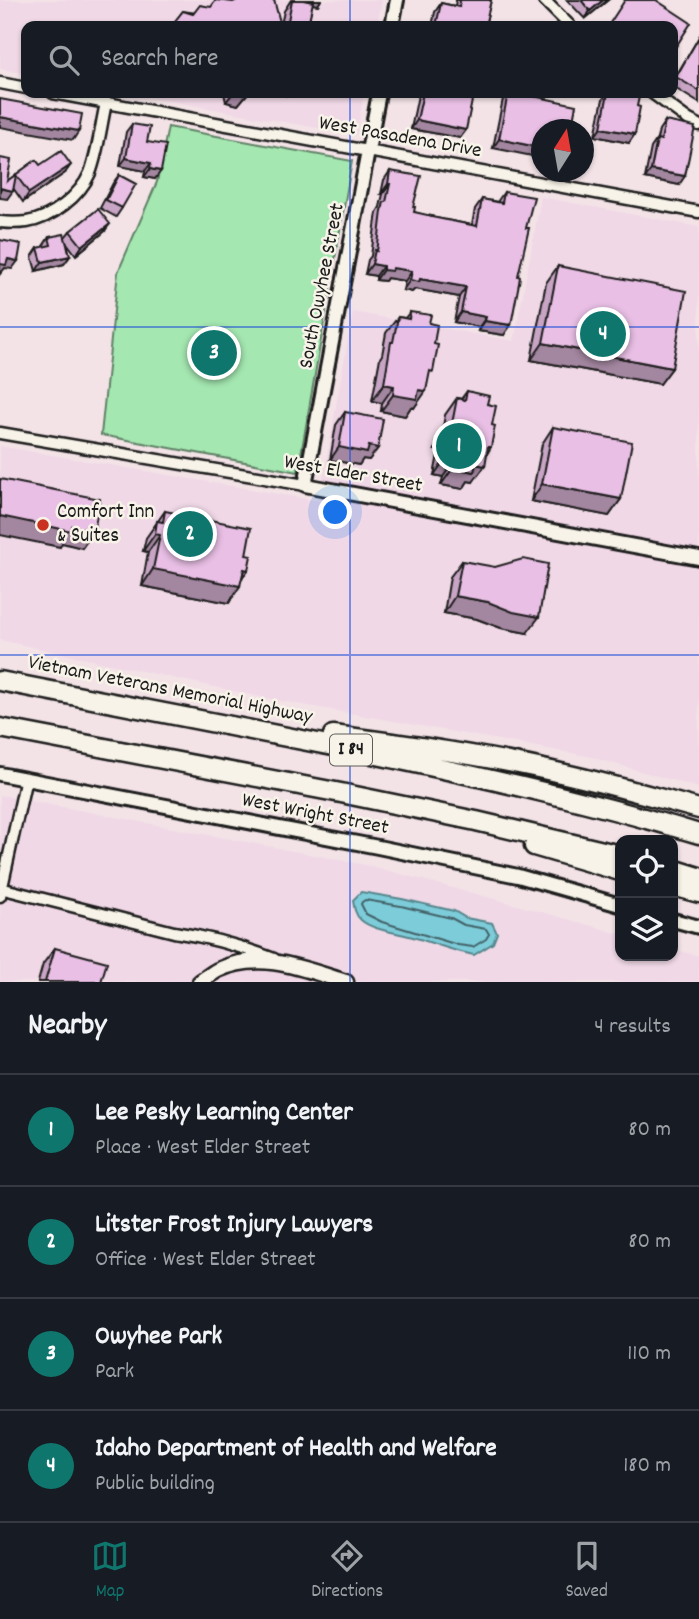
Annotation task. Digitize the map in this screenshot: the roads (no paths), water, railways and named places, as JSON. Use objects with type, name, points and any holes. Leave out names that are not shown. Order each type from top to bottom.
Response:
[{"type":"highway","name":"Vietnam Veterans Memorial Highway","points":[[0,681],[431,766],[587,802],[699,834]]},
{"type":"highway","points":[[211,721],[391,743],[486,758],[564,774],[699,809]]},
{"type":"highway","name":"I 84","points":[[0,728],[341,793],[615,854]]},
{"type":"highway","points":[[341,793],[615,870]]},
{"type":"highway","points":[[678,871],[699,877]]},
{"type":"highway","points":[[678,888],[699,894]]},
{"type":"main road","points":[[200,982],[218,970],[245,962],[269,961],[282,962],[346,982]]},
{"type":"street","points":[[393,21],[397,0]]},
{"type":"street","points":[[544,0],[565,21]]},
{"type":"street","points":[[0,83],[21,87]]},
{"type":"street","name":"West Pasadena Drive","points":[[80,98],[699,212]]},
{"type":"street","name":"South Owyhee Street","points":[[305,485],[378,98]]},
{"type":"street","points":[[660,98],[699,125]]},
{"type":"street","points":[[0,222],[27,222],[47,216],[84,184],[90,172],[106,103]]},
{"type":"street","name":"West Elder Street","points":[[0,433],[305,485],[699,558]]},
{"type":"street","name":"West Wright Street","points":[[0,774],[518,876],[615,904]]},
{"type":"street","points":[[26,778],[1,891],[193,935],[247,949],[282,962]]},
{"type":"street","points":[[678,921],[699,927]]},
{"type":"water","points":[[361,892],[454,911],[466,918],[492,923],[497,933],[493,943],[474,955],[377,928],[359,918],[356,913],[353,900]]},
{"type":"place","name":"Idaho Department of Health and Welfare","points":[[603,334]]},
{"type":"place","name":"Owyhee Park","points":[[214,353]]},
{"type":"place","name":"Lee Pesky Learning Center","points":[[459,446]]},
{"type":"place","name":"Comfort Inn & Suites","points":[[43,525]]},
{"type":"place","name":"Litster Frost Injury Lawyers","points":[[190,534]]}]
